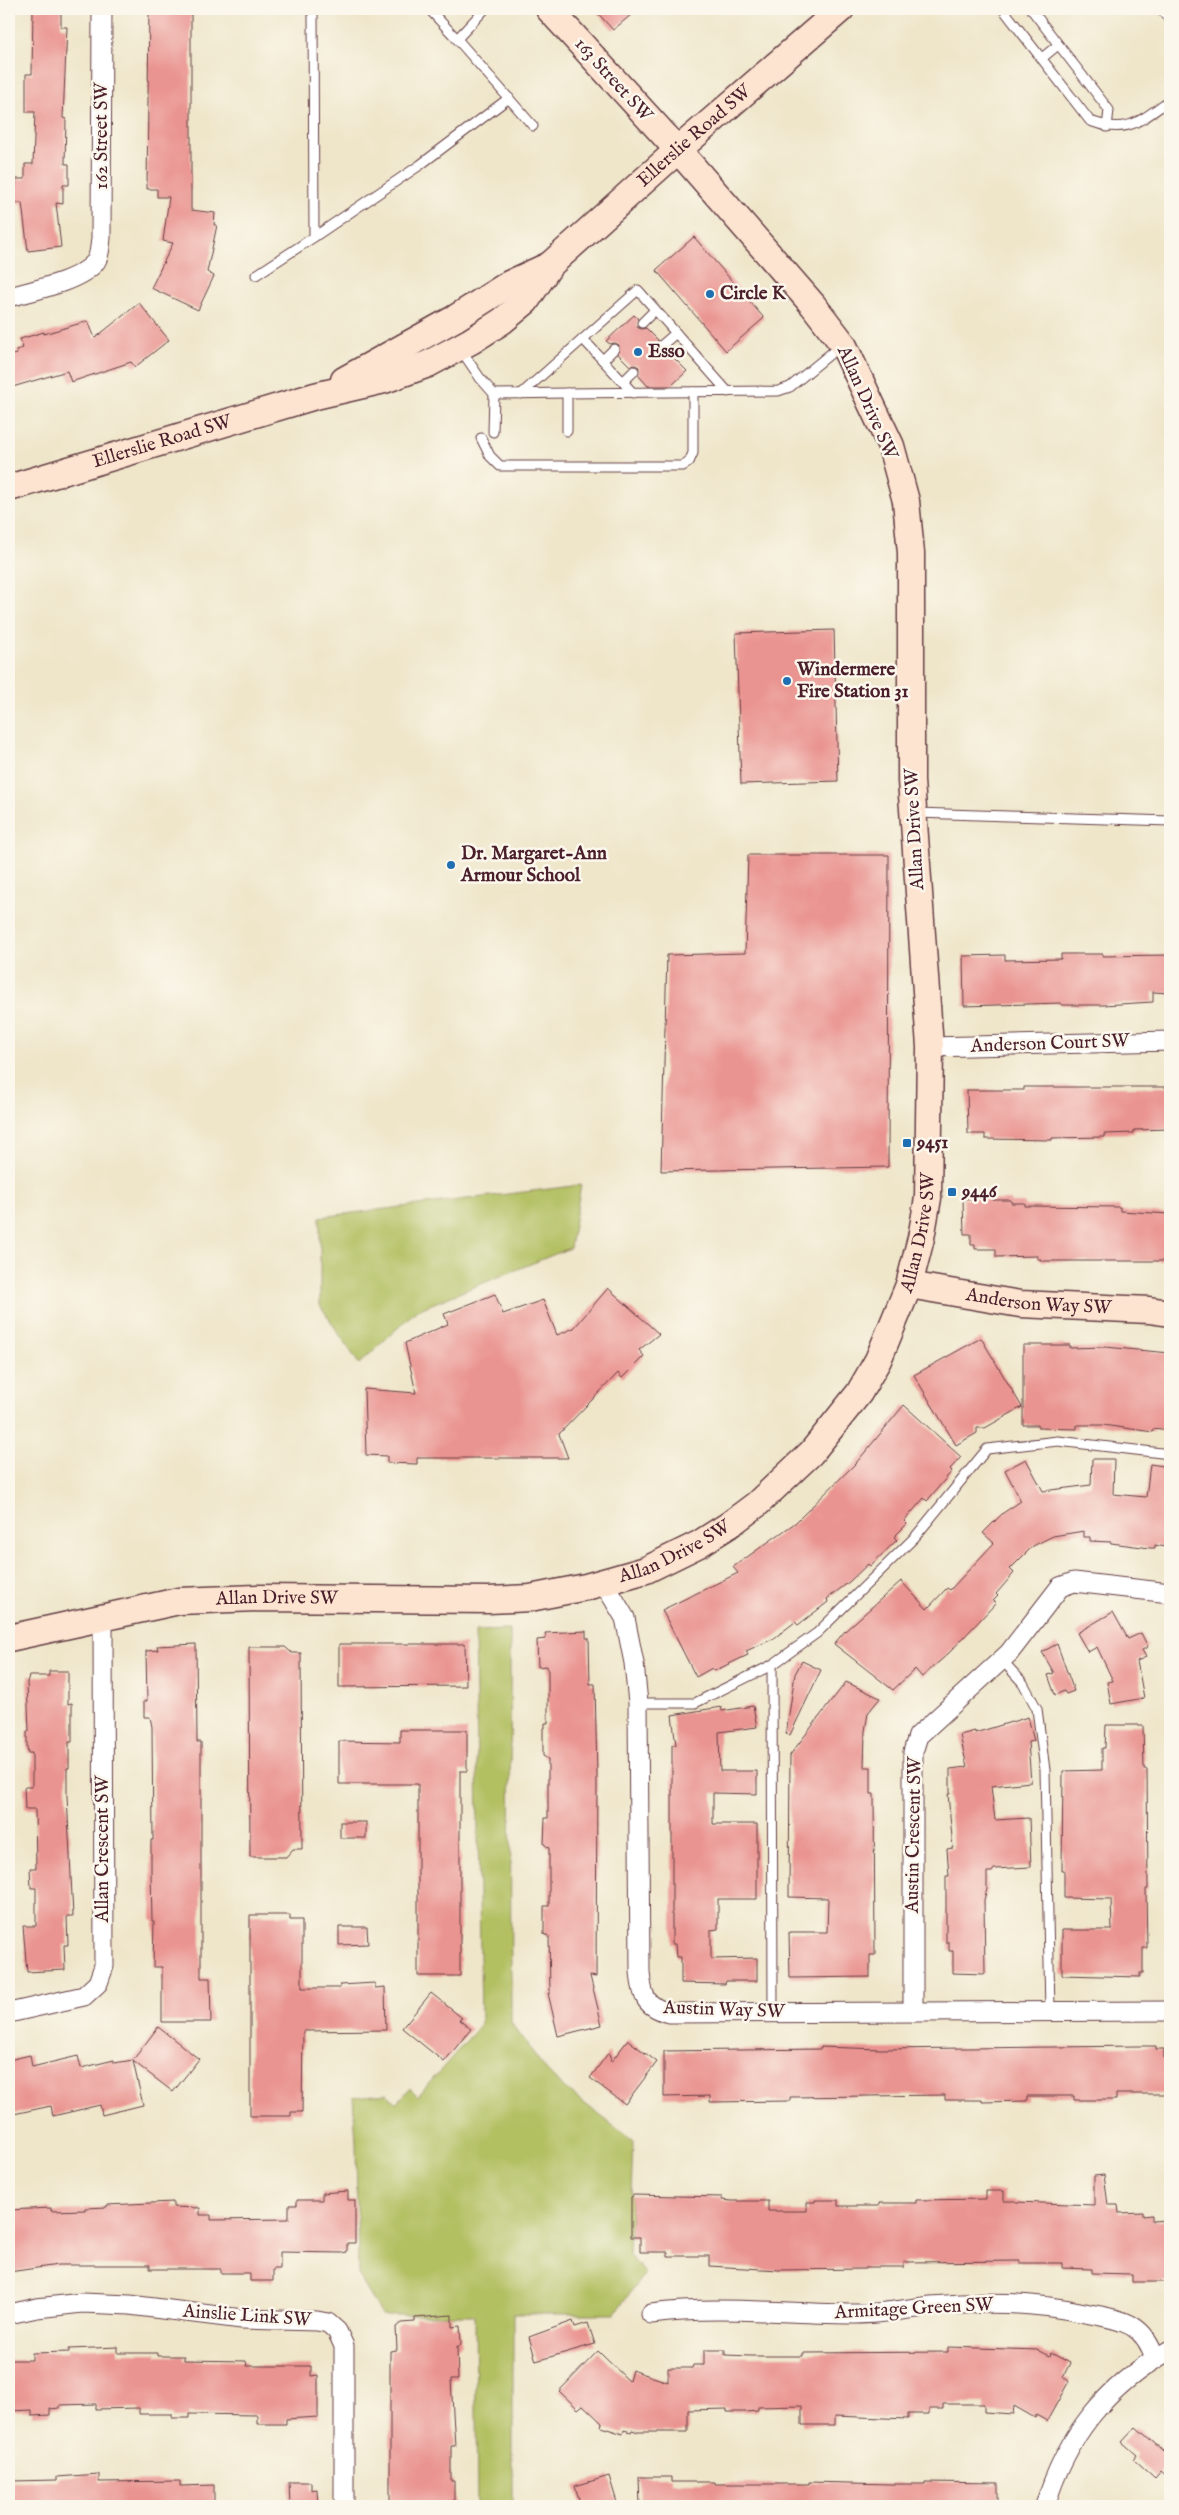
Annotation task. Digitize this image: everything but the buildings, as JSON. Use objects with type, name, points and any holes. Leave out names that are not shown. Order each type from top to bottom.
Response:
[{"type":"street","name":"162 Street SW","points":[[9,298],[62,282],[96,262],[101,238],[102,9]]},
{"type":"street","name":"163 Street SW","points":[[549,9],[678,150]]},
{"type":"street","name":"Ellerslie Road SW","points":[[9,488],[315,396],[384,380],[428,364],[459,348],[502,320],[526,301],[550,265],[678,150],[842,9]]},
{"type":"street","name":"Allan Drive SW","points":[[9,1638],[179,1601],[258,1598],[489,1600],[530,1598],[604,1583],[646,1570],[699,1544],[757,1504],[811,1453],[859,1393],[878,1360],[909,1285],[922,1238],[928,1198],[930,1047],[911,780],[911,553],[906,501],[891,446],[843,344],[813,306],[678,150]]},
{"type":"street","name":"Ellerslie Road SW","points":[[315,396],[425,336],[509,284],[550,265]]},
{"type":"street","name":"Anderson Court SW","points":[[930,1047],[1170,1041]]},
{"type":"street","name":"Anderson Way SW","points":[[909,1285],[1020,1304],[1149,1310],[1170,1313]]},
{"type":"street","name":"Austin Crescent SW","points":[[913,2012],[913,1752],[918,1736],[1002,1660],[1060,1587],[1074,1582],[1170,1594]]},
{"type":"street","name":"Austin Way SW","points":[[604,1583],[625,1618],[634,1664],[638,1702],[642,1989],[647,2001],[655,2010],[670,2013],[1170,2011]]},
{"type":"street","name":"Allan Crescent SW","points":[[9,2013],[84,1996],[98,1984],[104,1966],[103,1618]]},
{"type":"street","name":"Armitage Green SW","points":[[651,2314],[699,2310],[859,2314],[981,2303],[1045,2305],[1123,2321],[1141,2331],[1163,2355]]},
{"type":"street","name":"Ainslie Link SW","points":[[9,2314],[62,2304],[109,2304],[242,2319],[302,2319],[328,2323],[337,2331],[344,2346],[344,2506]]},
{"type":"street","points":[[1045,2506],[1053,2480],[1063,2458],[1084,2422],[1106,2397],[1163,2355]]},
{"type":"lane","points":[[313,9],[314,237]]},
{"type":"lane","points":[[430,9],[533,126]]},
{"type":"lane","points":[[457,39],[485,9]]},
{"type":"lane","points":[[1003,9],[1090,121],[1106,127],[1131,126],[1170,100]]},
{"type":"lane","points":[[1031,9],[1109,110],[1106,127]]},
{"type":"lane","points":[[1161,9],[1170,20]]},
{"type":"lane","points":[[1042,58],[1058,45]]},
{"type":"lane","points":[[256,275],[420,165],[508,98]]},
{"type":"lane","points":[[521,394],[638,290],[728,392]]},
{"type":"lane","points":[[642,323],[655,310]]},
{"type":"lane","points":[[662,346],[676,333]]},
{"type":"lane","points":[[583,339],[634,393]]},
{"type":"lane","points":[[494,394],[778,391],[790,387],[843,344]]},
{"type":"lane","points":[[459,348],[494,394],[493,432]]},
{"type":"lane","points":[[603,360],[614,349]]},
{"type":"lane","points":[[623,382],[634,371]]},
{"type":"lane","points":[[480,438],[490,456],[500,466],[683,466],[689,462],[693,453],[693,392]]},
{"type":"lane","points":[[567,393],[567,431]]},
{"type":"lane","points":[[914,813],[1170,821]]},
{"type":"lane","points":[[638,1702],[695,1702],[772,1665],[817,1633],[915,1537],[987,1449],[1058,1440],[1170,1454]]},
{"type":"lane","points":[[1002,1660],[1023,1684],[1037,1709],[1040,1726],[1046,1770],[1050,2011]]},
{"type":"lane","points":[[772,1665],[773,2012]]},
{"type":"green space","points":[[581,1185],[570,1248],[417,1310],[359,1364],[320,1305],[320,1217]]},
{"type":"green space","points":[[510,1630],[511,2023],[546,2070],[562,2086],[633,2141],[629,2255],[645,2273],[614,2314],[513,2314],[513,2506],[477,2506],[475,2315],[382,2315],[358,2275],[356,2142],[353,2097],[387,2094],[397,2103],[410,2088],[418,2096],[481,2024],[475,1631]]},
{"type":"place","name":"Circle K","points":[[710,294]]},
{"type":"place","name":"Esso","points":[[638,352]]},
{"type":"place","name":"Windermere Fire Station 31","points":[[787,681]]},
{"type":"place","name":"Dr. Margaret-Ann Armour School","points":[[451,865]]},
{"type":"place","name":"9451","points":[[907,1143]]},
{"type":"place","name":"9446","points":[[952,1192]]}]
